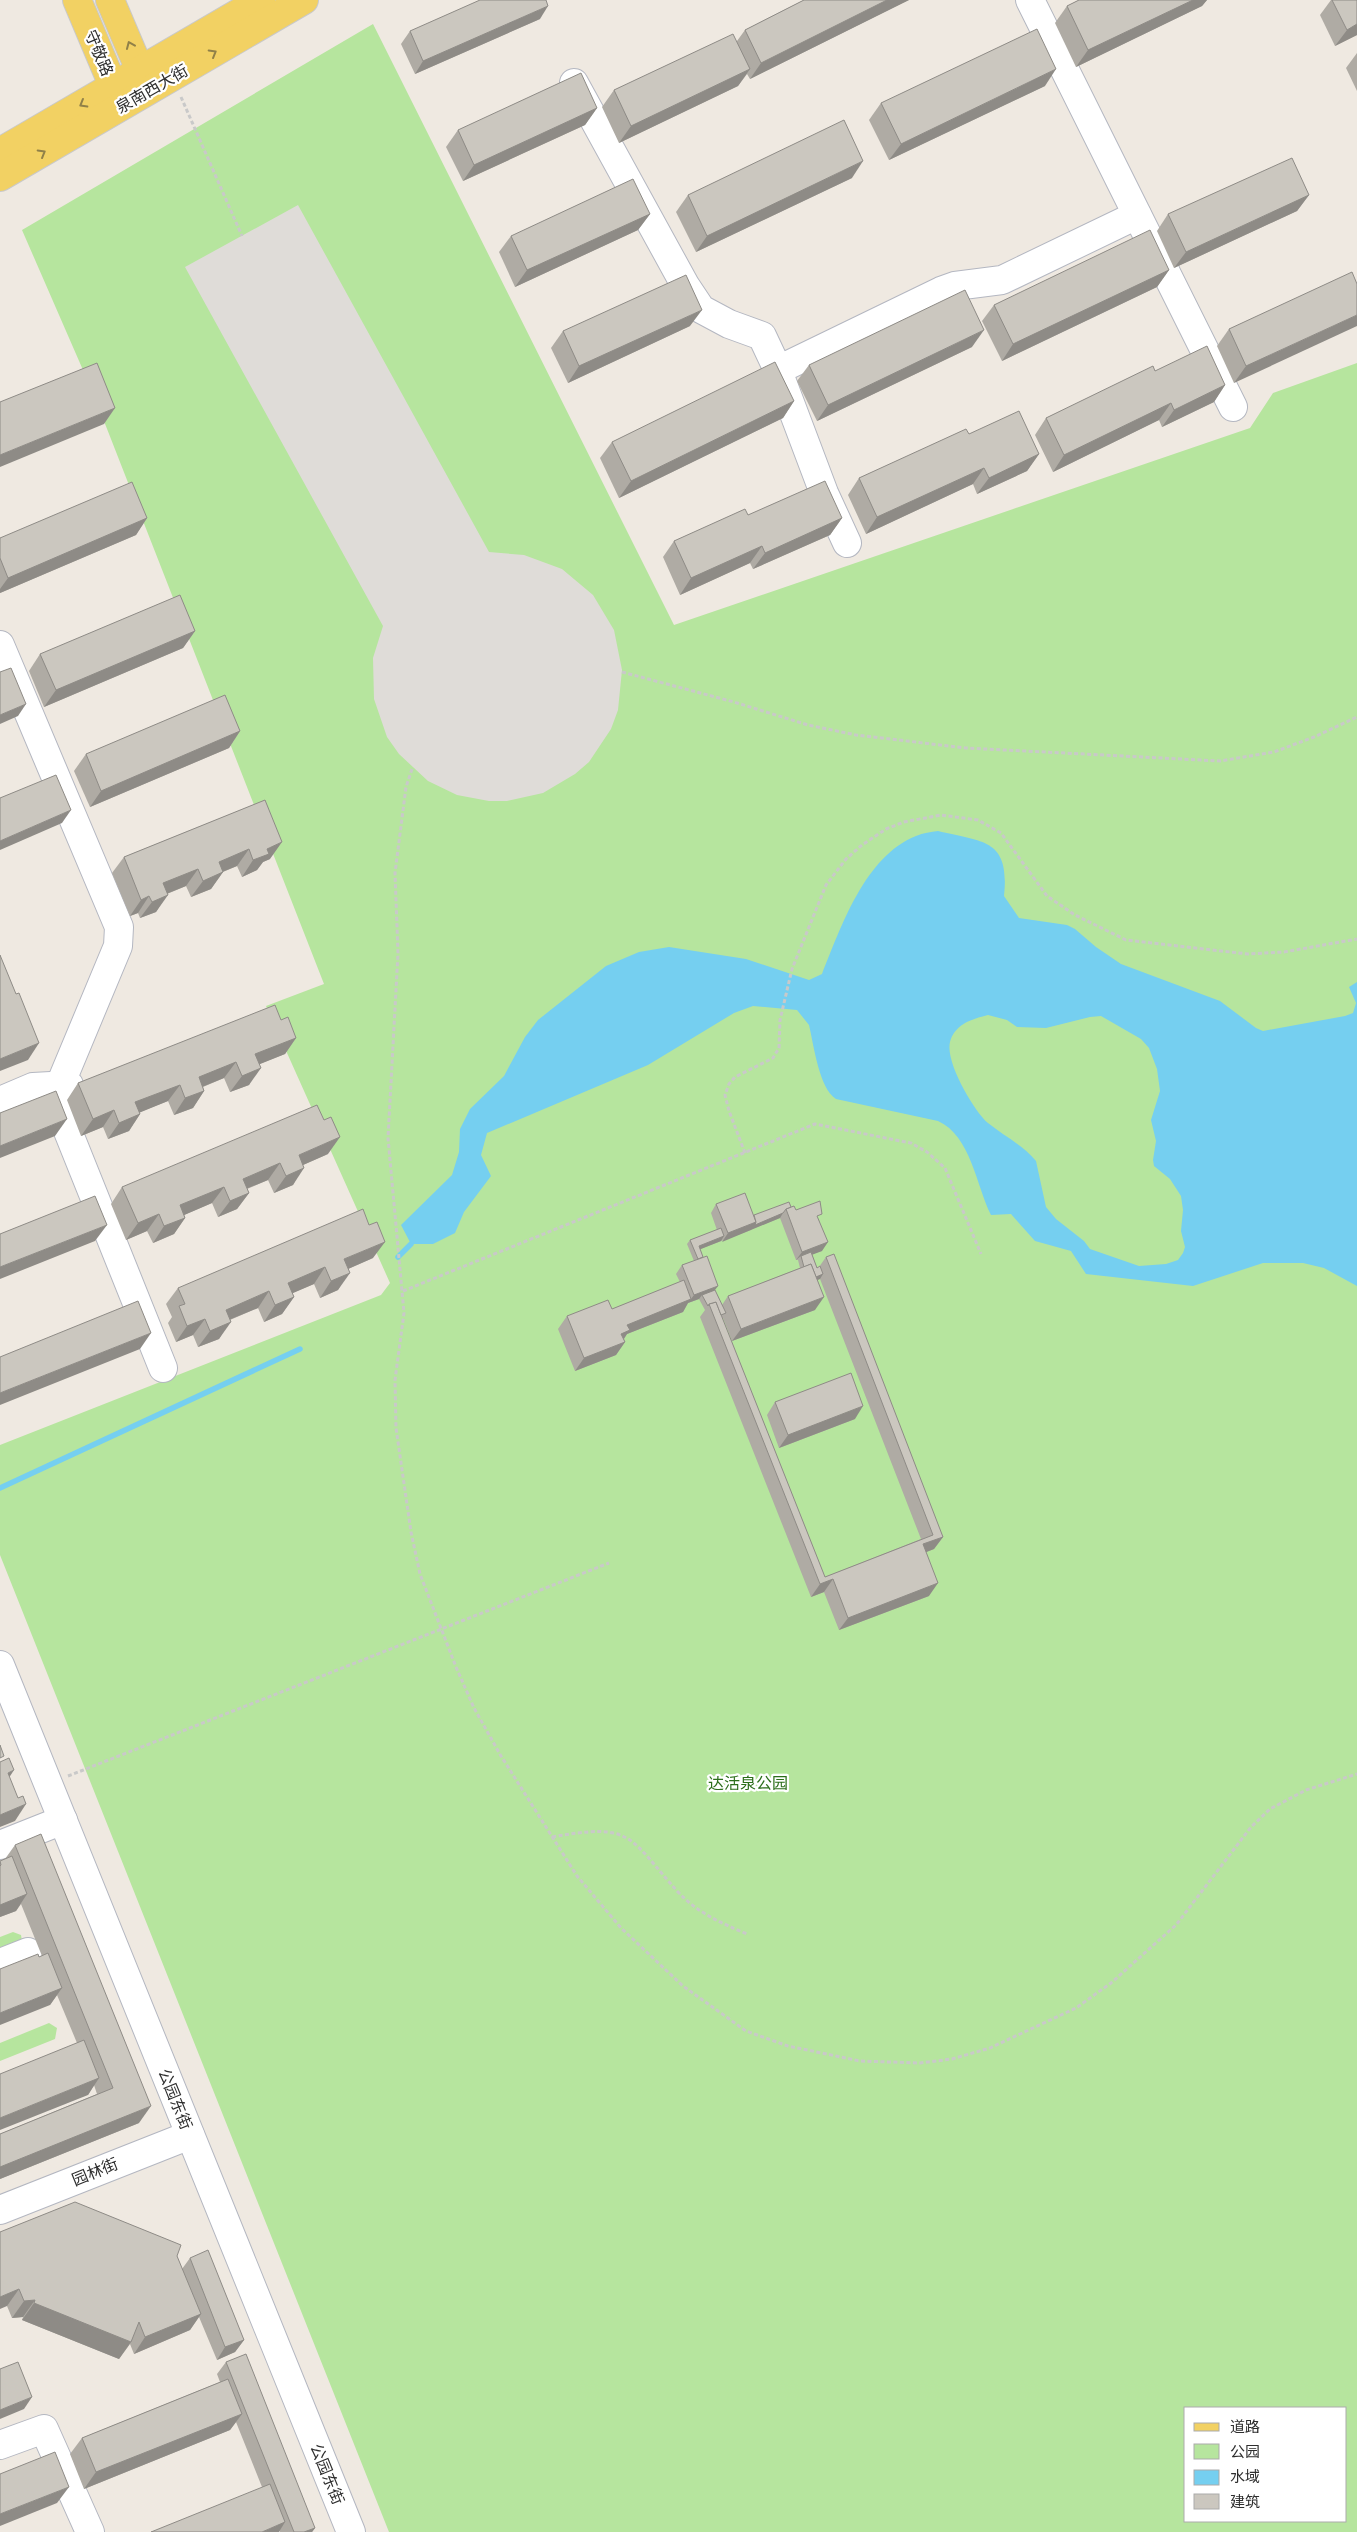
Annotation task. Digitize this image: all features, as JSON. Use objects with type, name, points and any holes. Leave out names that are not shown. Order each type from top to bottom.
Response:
[{"type":"main road","name":"守敬路","points":[[77,0],[118,96]]},
{"type":"main road","name":"守敬路","points":[[110,0],[145,80]]},
{"type":"main road","name":"泉南西大街","points":[[0,177],[261,0]]},
{"type":"main road","name":"泉南西大街","points":[[145,80],[172,77],[304,0]]},
{"type":"main road","name":"泉南西大街","points":[[0,152],[118,96]]},
{"type":"street","points":[[1030,0],[1233,407]]},
{"type":"street","points":[[574,84],[685,285],[701,309],[729,324],[762,336],[778,370],[824,493],[847,543]]},
{"type":"street","points":[[778,370],[941,291],[955,286],[1002,280],[1137,215]]},
{"type":"street","points":[[0,645],[119,927],[118,946],[55,1085],[163,1368]]},
{"type":"street","points":[[0,1101],[33,1087],[81,1084],[90,1080]]},
{"type":"street","name":"公园东街","points":[[0,1665],[350,2532]]},
{"type":"street","points":[[0,1845],[63,1820]]},
{"type":"street","points":[[0,1963],[28,1952]]},
{"type":"street","name":"园林街","points":[[0,2210],[190,2135]]},
{"type":"street","points":[[0,2445],[44,2430],[90,2532]]},
{"type":"path","points":[[172,77],[242,236]]},
{"type":"path","points":[[622,672],[817,727],[856,735],[966,748],[1220,761],[1274,752],[1314,737],[1357,717]]},
{"type":"path","points":[[412,769],[406,787],[395,873],[398,953],[388,1138],[404,1313],[395,1380],[396,1428],[411,1532],[420,1574],[474,1708],[501,1756],[577,1876],[622,1928],[684,1986],[746,2031],[788,2046],[860,2060],[920,2063],[952,2059],[990,2048],[1036,2029],[1076,2008],[1111,1983],[1176,1925],[1251,1827],[1270,1809],[1306,1790],[1357,1774]]},
{"type":"path","points":[[745,1153],[728,1111],[725,1095],[729,1084],[735,1077],[774,1058],[778,1048],[780,1020],[792,970],[826,885],[846,858],[862,845],[886,829],[904,822],[941,814],[978,820],[1001,833],[1047,896],[1075,915],[1126,940],[1248,954],[1284,952],[1357,939]]},
{"type":"path","points":[[403,1291],[815,1124],[911,1143],[926,1152],[946,1168],[981,1254]]},
{"type":"path","points":[[48,1784],[609,1563]]},
{"type":"path","points":[[552,1837],[592,1830],[615,1832],[630,1839],[646,1853],[680,1894],[708,1917],[747,1934]]},
{"type":"green space","name":"达活泉公园","points":[[373,24],[674,625],[1250,428],[1273,393],[1357,363],[1357,2532],[389,2532],[0,1555],[0,1445],[381,1295],[390,1283],[266,1006],[324,984],[93,393],[22,230]]},
{"type":"green space","points":[[13,1932],[21,1935],[22,1941],[0,1955],[0,1937]]},
{"type":"green space","points":[[49,2023],[57,2028],[55,2039],[0,2061],[0,2043]]},
{"type":"shaded area","points":[[298,205],[489,552],[524,555],[562,569],[593,595],[614,630],[622,670],[618,710],[611,729],[589,762],[575,774],[543,793],[507,801],[489,801],[457,795],[428,781],[399,754],[387,737],[374,699],[373,658],[383,626],[185,267]]},
{"type":"water","points":[[938,831],[981,841],[998,853],[1003,863],[1005,877],[1004,896],[1019,918],[1067,925],[1121,964],[1220,1001],[1256,1028],[1263,1031],[1353,1013],[1356,1003],[1349,987],[1357,982],[1357,1286],[1324,1268],[1303,1263],[1263,1263],[1193,1286],[1086,1274],[1071,1251],[1035,1241],[1011,1214],[991,1215],[965,1149],[949,1128],[938,1121],[836,1099],[830,1094],[821,1076],[809,1025],[797,1010],[753,1006],[734,1013],[648,1065],[487,1133],[481,1155],[491,1176],[464,1212],[455,1233],[433,1244],[411,1244],[401,1225],[452,1175],[459,1152],[460,1129],[470,1109],[504,1076],[525,1037],[538,1020],[606,966],[639,952],[669,947],[746,959],[809,980],[822,974],[857,895],[882,859],[898,846],[916,836]],"holes":[[[988,1015],[1007,1020],[1017,1027],[1046,1028],[1101,1016],[1141,1039],[1149,1048],[1157,1069],[1160,1091],[1151,1120],[1156,1141],[1154,1166],[1170,1179],[1181,1196],[1183,1210],[1181,1231],[1185,1247],[1178,1260],[1166,1264],[1139,1266],[1090,1249],[1084,1241],[1056,1219],[1046,1207],[1036,1161],[1019,1145],[988,1123],[975,1108],[962,1086],[952,1061],[950,1051],[952,1036],[965,1023]]]},
{"type":"building","points":[[480,0],[546,0],[548,6],[423,61],[410,31]]},
{"type":"building","points":[[804,0],[887,0],[761,63],[745,30]]},
{"type":"building","points":[[1079,0],[1193,0],[1088,50],[1067,6]]},
{"type":"building","points":[[1332,0],[1357,0],[1357,24],[1347,30]]},
{"type":"building","points":[[1037,29],[1056,69],[901,144],[881,103]]},
{"type":"building","points":[[733,34],[750,69],[631,126],[614,90]]},
{"type":"building","points":[[581,73],[597,108],[474,165],[458,130]]},
{"type":"building","points":[[844,120],[863,161],[707,236],[688,195]]},
{"type":"building","points":[[1292,158],[1309,195],[1186,252],[1168,214]]},
{"type":"building","points":[[633,179],[650,214],[527,270],[511,236]]},
{"type":"building","points":[[1150,230],[1169,270],[1013,344],[994,305]]},
{"type":"building","points":[[1352,272],[1357,284],[1357,315],[1246,366],[1229,329]]},
{"type":"building","points":[[686,275],[702,310],[579,366],[563,331]]},
{"type":"building","points":[[965,290],[984,330],[828,405],[809,365]]},
{"type":"building","points":[[1207,346],[1225,385],[1174,410],[1171,403],[1064,455],[1046,418],[1153,366],[1155,371]]},
{"type":"building","points":[[775,362],[794,401],[631,481],[612,442]]},
{"type":"building","points":[[97,363],[115,408],[0,455],[0,402]]},
{"type":"building","points":[[1019,411],[1039,454],[989,478],[984,468],[877,517],[859,478],[966,429],[969,434]]},
{"type":"building","points":[[825,481],[842,518],[765,553],[762,546],[691,578],[674,541],[745,509],[748,515]]},
{"type":"building","points":[[132,482],[147,518],[8,578],[0,558],[0,538]]},
{"type":"building","points":[[180,595],[195,631],[56,690],[40,654]]},
{"type":"building","points":[[11,668],[26,704],[0,715],[0,672]]},
{"type":"building","points":[[225,695],[240,731],[101,791],[86,754]]},
{"type":"building","points":[[56,775],[71,810],[0,841],[0,798]]},
{"type":"building","points":[[265,800],[282,842],[267,849],[269,854],[253,860],[249,849],[219,862],[223,872],[203,881],[198,869],[163,883],[168,895],[152,902],[149,896],[141,900],[124,857]]},
{"type":"building","points":[[0,955],[16,994],[19,993],[39,1043],[0,1059]]},
{"type":"building","points":[[275,1005],[281,1020],[288,1017],[296,1038],[255,1054],[261,1068],[242,1076],[236,1062],[199,1077],[204,1091],[185,1098],[180,1085],[135,1102],[140,1114],[119,1123],[114,1110],[93,1119],[78,1083]]},
{"type":"building","points":[[56,1091],[67,1119],[0,1146],[0,1113]]},
{"type":"building","points":[[317,1105],[324,1120],[331,1117],[340,1137],[299,1155],[304,1168],[286,1176],[280,1163],[243,1179],[249,1193],[230,1201],[224,1187],[180,1205],[185,1218],[164,1226],[159,1214],[138,1223],[122,1187]]},
{"type":"building","points":[[745,1193],[756,1222],[728,1233],[716,1204]]},
{"type":"building","points":[[95,1196],[107,1225],[0,1267],[0,1234]]},
{"type":"building","points":[[820,1201],[822,1214],[817,1216],[828,1242],[802,1252],[786,1209],[794,1206],[796,1210]]},
{"type":"building","points":[[789,1202],[791,1207],[783,1213],[755,1225],[754,1215]]},
{"type":"building","points":[[363,1209],[369,1225],[377,1222],[385,1242],[344,1259],[350,1273],[331,1281],[325,1267],[288,1283],[294,1297],[275,1305],[269,1291],[226,1310],[231,1322],[210,1331],[205,1319],[187,1326],[179,1306],[185,1304],[178,1288]]},
{"type":"building","points":[[721,1228],[724,1236],[699,1246],[703,1257],[698,1259],[690,1240]]},
{"type":"building","points":[[811,1252],[817,1268],[820,1266],[823,1274],[816,1277],[811,1264],[804,1267],[801,1256]]},
{"type":"building","points":[[834,1254],[943,1537],[923,1544],[938,1583],[848,1618],[833,1579],[820,1584],[709,1304],[716,1302],[825,1577],[933,1535],[826,1257]]},
{"type":"building","points":[[707,1256],[718,1286],[694,1295],[682,1265]]},
{"type":"building","points":[[811,1264],[824,1297],[741,1329],[728,1296]]},
{"type":"building","points":[[684,1280],[691,1299],[627,1325],[630,1330],[621,1334],[625,1342],[584,1358],[567,1316],[608,1300],[612,1309]]},
{"type":"building","points":[[715,1290],[726,1313],[721,1315],[716,1302],[708,1306],[702,1295]]},
{"type":"building","points":[[138,1301],[151,1333],[0,1393],[0,1357]]},
{"type":"building","points":[[851,1373],[863,1406],[788,1435],[775,1402]]},
{"type":"building","points":[[0,1745],[4,1756],[0,1758]]},
{"type":"building","points":[[9,1758],[14,1770],[8,1773],[18,1798],[23,1796],[26,1804],[0,1815],[0,1762]]},
{"type":"building","points":[[41,1834],[151,2106],[0,2167],[0,2134],[113,2088],[15,1845]]},
{"type":"building","points":[[12,1856],[27,1894],[0,1905],[0,1861]]},
{"type":"building","points":[[48,1953],[62,1988],[0,2013],[0,1969],[38,1954],[39,1957]]},
{"type":"building","points":[[84,2040],[99,2078],[0,2118],[0,2074]]},
{"type":"building","points":[[75,2202],[181,2245],[177,2256],[201,2314],[145,2337],[139,2322],[131,2342],[34,2303],[35,2300],[24,2301],[19,2289],[0,2297],[0,2232]]},
{"type":"building","points":[[208,2250],[244,2340],[225,2347],[190,2258]]},
{"type":"building","points":[[246,2354],[315,2528],[304,2532],[294,2532],[226,2362]]},
{"type":"building","points":[[18,2362],[32,2397],[0,2410],[0,2369]]},
{"type":"building","points":[[228,2379],[242,2414],[96,2472],[82,2438]]},
{"type":"building","points":[[55,2452],[69,2487],[0,2514],[0,2474]]},
{"type":"building","points":[[270,2484],[285,2522],[262,2532],[151,2532]]},
{"type":"waterway","points":[[398,1257],[411,1244]]},
{"type":"waterway","points":[[0,1488],[300,1349]]}]
